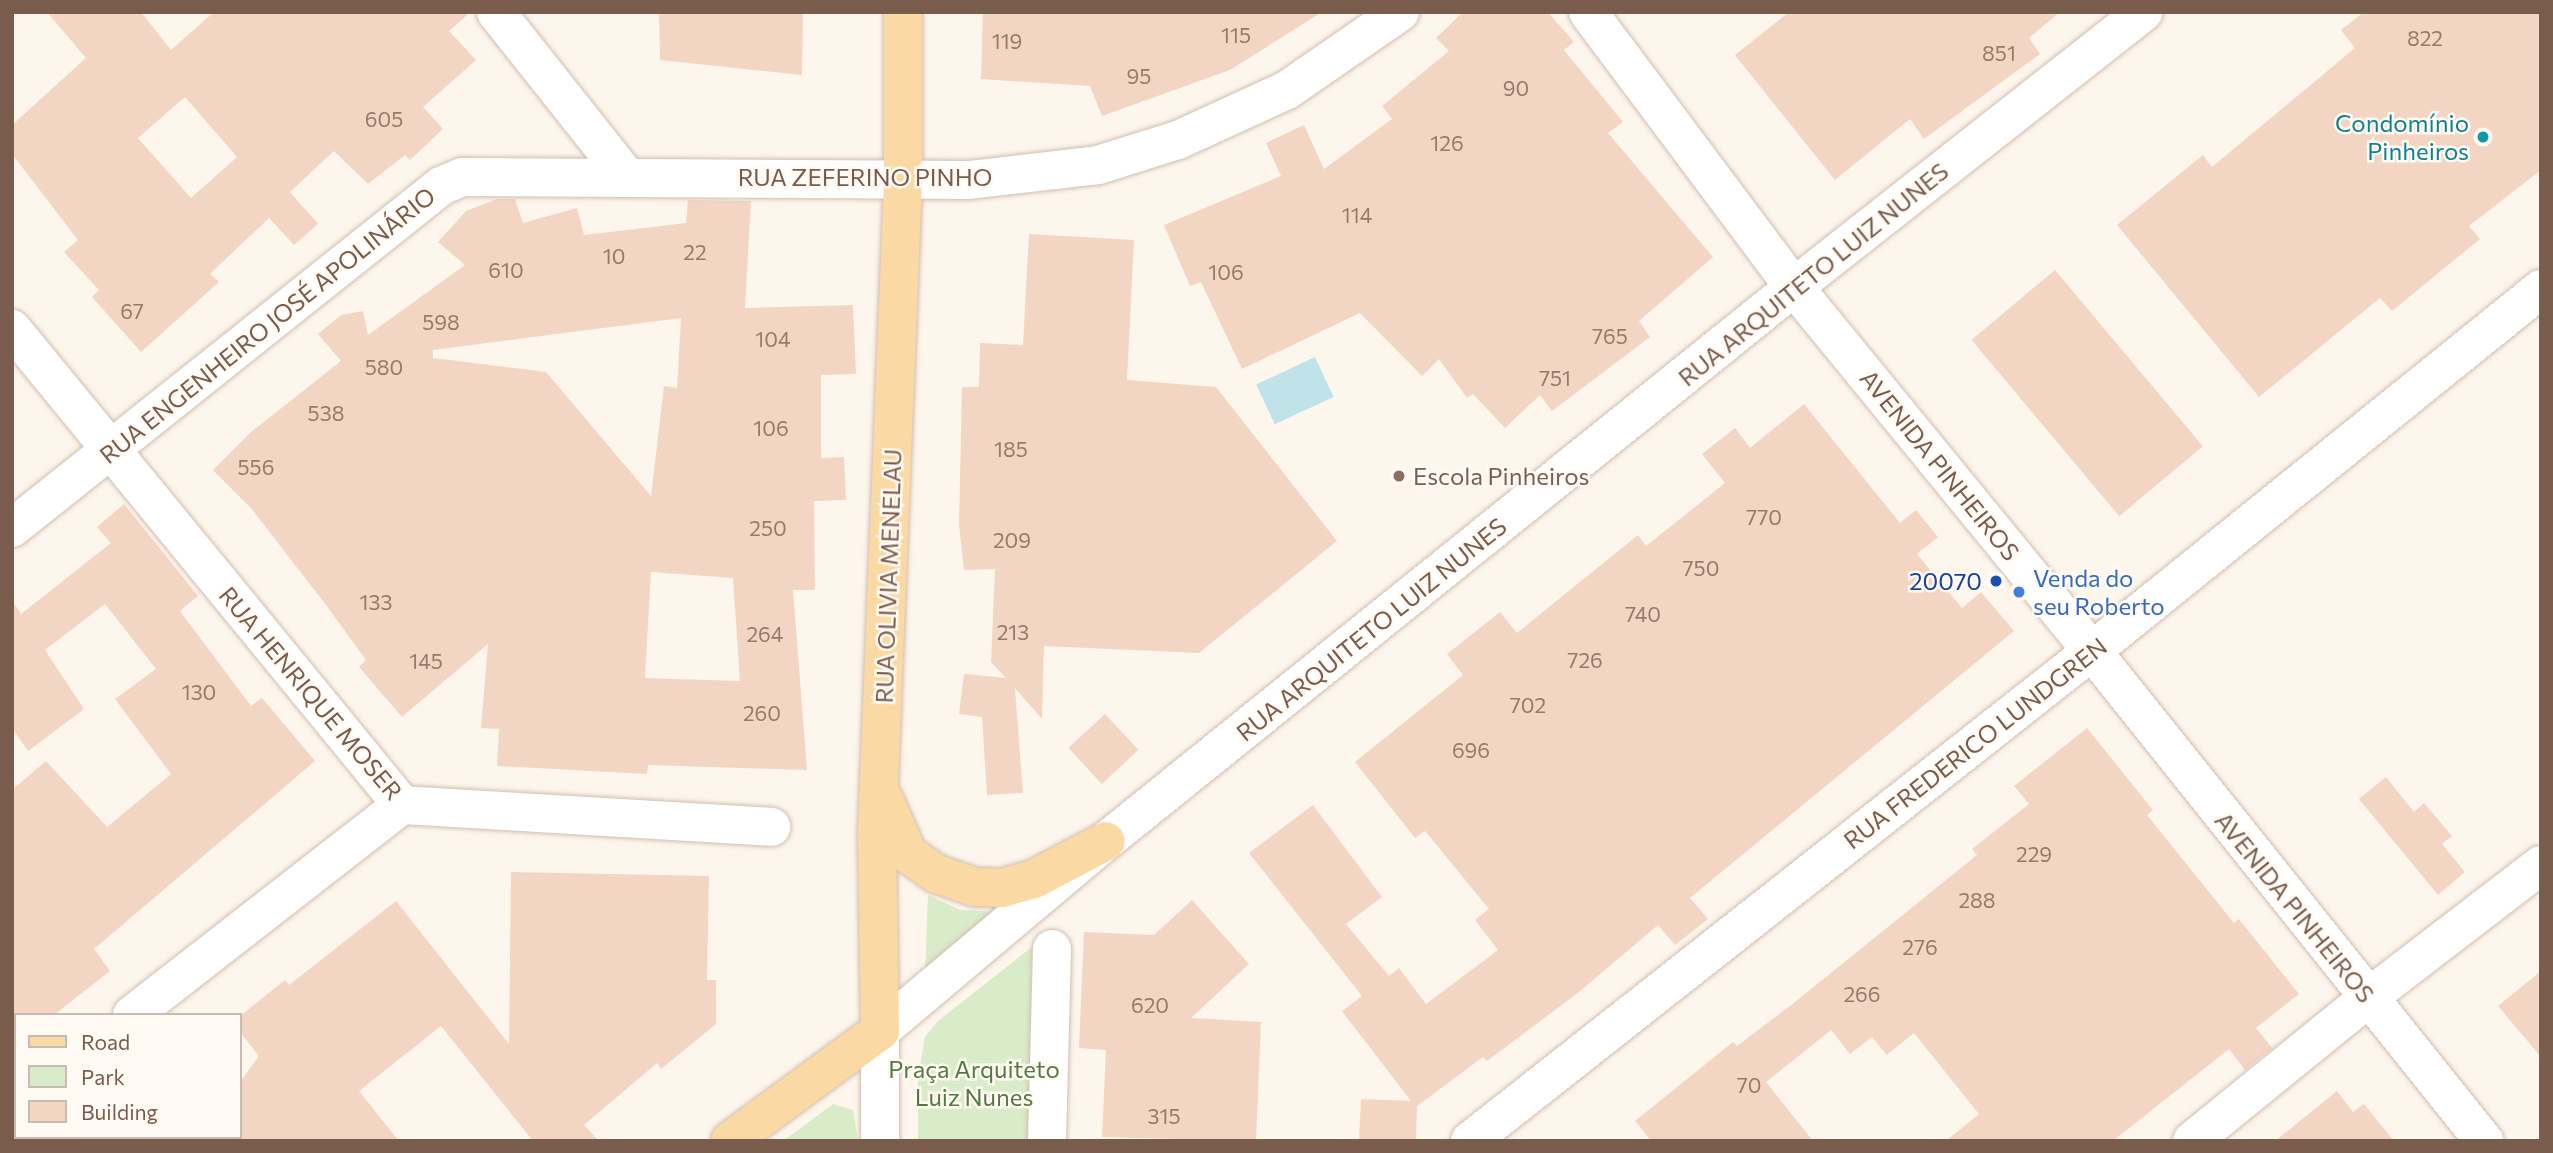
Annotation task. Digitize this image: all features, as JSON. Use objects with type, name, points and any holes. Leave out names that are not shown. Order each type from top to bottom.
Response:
[{"type":"main road","name":"RUA OLIVIA MENELAU","points":[[880,1031],[879,787],[904,181],[903,12]]},
{"type":"main road","points":[[879,787],[908,854],[937,874],[974,887],[1002,888],[1034,879],[1106,841]]},
{"type":"main road","name":"RUA ARQUITETO LUIZ NUNES","points":[[730,1141],[880,1031]]},
{"type":"street","points":[[496,12],[626,176]]},
{"type":"street","name":"RUA ZEFERINO PINHO","points":[[626,176],[969,180],[1098,165],[1178,140],[1287,90],[1400,12]]},
{"type":"street","name":"AVENIDA PINHEIROS","points":[[1588,12],[1794,287],[2092,651],[2484,1141]]},
{"type":"street","name":"RUA ARQUITETO LUIZ NUNES","points":[[880,1031],[1106,841],[1794,287],[2144,12]]},
{"type":"street","name":"RUA ENGENHEIRO JOSÉ APOLINÁRIO","points":[[12,528],[112,452],[440,186],[462,177],[486,175],[626,176]]},
{"type":"street","name":"RUA FREDERICO LUNDGREN","points":[[1470,1141],[2092,651],[2541,289]]},
{"type":"street","name":"RUA HENRIQUE MOSER","points":[[12,329],[402,805],[771,827]]},
{"type":"street","points":[[135,1013],[402,805]]},
{"type":"street","points":[[2192,1141],[2369,996],[2541,865]]},
{"type":"street","points":[[1047,1141],[1052,949]]},
{"type":"street","name":"RUA OLIVIA MENELAU","points":[[880,1031],[880,1141]]},
{"type":"green space","points":[[928,895],[960,910],[1002,912],[925,976]]},
{"type":"green space","name":"Praça Arquiteto Luiz Nunes","points":[[1032,947],[1029,1141],[918,1141],[918,1078],[925,1037],[938,1021]]},
{"type":"green space","name":"Praça Arquiteto Luiz Nunes","points":[[833,1104],[853,1110],[858,1141],[783,1141]]},
{"type":"water","points":[[1315,357],[1334,397],[1275,424],[1256,384]]},
{"type":"building","points":[[47,12],[141,12],[171,50],[214,12],[471,12],[449,31],[476,60],[423,107],[443,129],[410,160],[405,155],[368,184],[334,151],[290,192],[318,224],[294,245],[269,218],[210,274],[219,282],[141,352],[92,297],[99,290],[64,252],[78,240],[12,154],[12,125],[86,58]],"holes":[[[185,97],[237,157],[191,198],[138,138]]]},
{"type":"building","points":[[659,12],[803,12],[802,75],[660,60]]},
{"type":"building","points":[[983,12],[1322,12],[1230,70],[1102,116],[1090,86],[981,79]]},
{"type":"building","points":[[1463,12],[1548,12],[1574,42],[1564,50],[1623,122],[1608,133],[1713,257],[1639,321],[1650,337],[1552,411],[1540,395],[1505,428],[1473,394],[1467,398],[1439,359],[1422,376],[1360,313],[1242,369],[1201,282],[1190,286],[1164,225],[1281,176],[1266,143],[1304,125],[1324,169],[1392,119],[1382,106],[1449,51],[1436,38]]},
{"type":"building","points":[[1789,12],[2060,12],[2029,38],[2040,54],[1924,139],[1910,119],[1835,180],[1735,55]]},
{"type":"building","points":[[2364,12],[2541,12],[2541,170],[2469,226],[2480,239],[2392,311],[2380,298],[2259,397],[2117,225],[2203,155],[2212,167],[2355,48],[2341,30]]},
{"type":"building","points":[[497,199],[515,199],[523,223],[577,208],[584,235],[686,223],[688,200],[751,201],[745,308],[853,305],[856,374],[821,375],[821,458],[844,457],[846,500],[814,501],[815,590],[793,590],[807,770],[648,765],[647,774],[497,766],[499,729],[481,728],[488,644],[402,717],[359,667],[366,660],[326,605],[251,508],[213,470],[251,432],[341,361],[318,334],[341,315],[363,311],[368,335],[465,265],[438,242],[466,211]],"holes":[[[681,318],[677,388],[664,386],[651,496],[546,372],[433,358],[433,350]],[[651,572],[733,578],[740,681],[645,678]]]},
{"type":"building","points":[[1029,234],[1134,240],[1127,380],[1216,387],[1337,541],[1199,653],[1044,646],[1042,719],[1015,688],[1023,793],[987,795],[982,717],[959,714],[964,674],[1006,678],[991,662],[995,569],[964,570],[959,525],[962,387],[979,387],[980,343],[1023,345]]},
{"type":"building","points":[[2055,270],[2203,446],[2119,516],[1972,340]]},
{"type":"building","points":[[1804,404],[1900,523],[1916,510],[1938,537],[1917,554],[1962,608],[1981,592],[2014,631],[1690,898],[1708,919],[1675,945],[1658,925],[1579,992],[1487,1061],[1483,1057],[1417,1106],[1416,1141],[1359,1141],[1361,1099],[1411,1101],[1342,1011],[1362,996],[1249,853],[1313,805],[1382,897],[1346,924],[1389,976],[1399,968],[1426,1004],[1498,950],[1475,920],[1489,909],[1425,831],[1415,838],[1355,762],[1463,675],[1447,654],[1500,612],[1517,633],[1638,535],[1646,546],[1725,483],[1702,454],[1735,428],[1750,448]]},
{"type":"building","points":[[124,504],[198,596],[180,611],[251,706],[262,698],[315,761],[94,949],[110,971],[57,1013],[12,1015],[12,790],[46,761],[107,827],[171,774],[115,699],[156,669],[105,604],[45,650],[84,709],[28,751],[12,728],[12,600],[21,614],[111,543],[97,527]]},
{"type":"building","points":[[1105,714],[1138,750],[1102,784],[1068,748]]},
{"type":"building","points":[[2087,728],[2153,810],[2147,815],[2234,923],[2239,919],[2299,994],[2256,1028],[2272,1048],[2245,1070],[2229,1049],[2113,1141],[1946,1141],[1979,1114],[1914,1033],[1887,1055],[1872,1037],[1850,1054],[1831,1030],[1766,1082],[1813,1141],[1651,1141],[1635,1121],[1733,1042],[1737,1046],[1795,1002],[1977,855],[1972,849],[2029,804],[2014,786]]},
{"type":"building","points":[[2386,777],[2414,812],[2424,803],[2452,836],[2442,844],[2465,872],[2438,895],[2359,799]]},
{"type":"building","points":[[511,872],[709,876],[707,980],[716,980],[716,1024],[661,1069],[657,1063],[584,1125],[599,1141],[533,1141],[441,1026],[359,1091],[399,1141],[240,1141],[242,1079],[259,1056],[242,1035],[242,1014],[285,980],[289,985],[396,901],[509,1044]]},
{"type":"building","points":[[1192,900],[1249,964],[1191,1018],[1261,1022],[1256,1141],[1102,1137],[1106,1050],[1079,1048],[1084,932],[1154,935]]},
{"type":"building","points":[[2541,971],[2541,1057],[2498,1006]]},
{"type":"building","points":[[2337,1091],[2353,1112],[2364,1104],[2394,1141],[2275,1141]]},
{"type":"place","name":"Condomínio Pinheiros","points":[[2483,137]]},
{"type":"place","name":"Escola Pinheiros","points":[[1399,476]]},
{"type":"place","name":"20070","points":[[1996,581]]},
{"type":"place","name":"Venda do seu Roberto","points":[[2019,592]]}]
